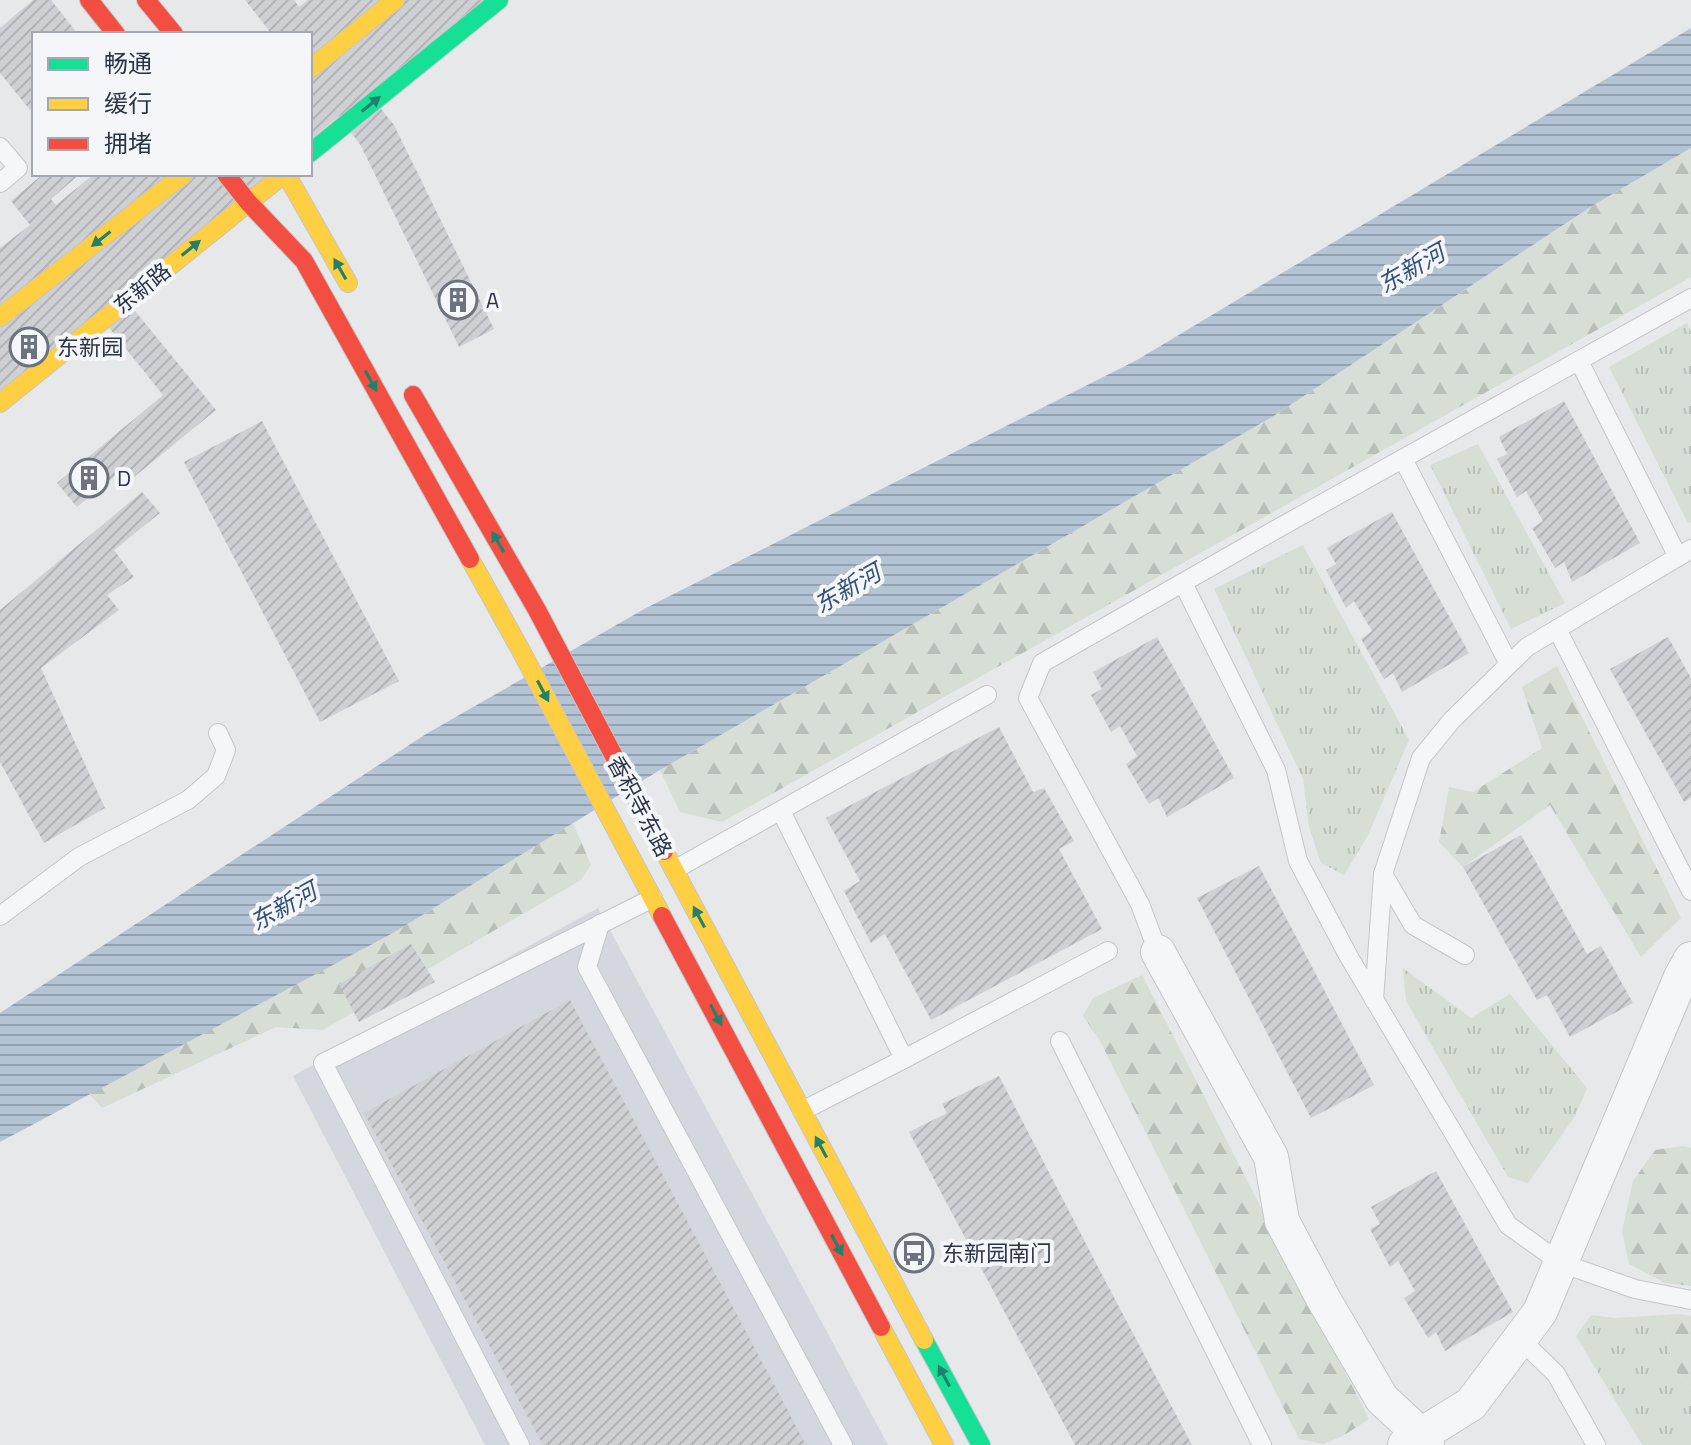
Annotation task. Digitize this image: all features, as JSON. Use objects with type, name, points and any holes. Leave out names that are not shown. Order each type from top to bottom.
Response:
[{"type":"main road","points":[[89,0],[114,32]]},
{"type":"main road","points":[[146,0],[172,32]]},
{"type":"main road","points":[[312,67],[395,0]]},
{"type":"main road","points":[[312,151],[499,0]]},
{"type":"main road","points":[[0,317],[181,176]]},
{"type":"main road","name":"香积寺东路","points":[[228,176],[304,261],[505,623],[944,1445]]},
{"type":"main road","name":"东新路","points":[[0,403],[282,176]]},
{"type":"main road","points":[[286,176],[355,295]]},
{"type":"main road","name":"香积寺东路","points":[[402,376],[537,610],[981,1445]]},
{"type":"street","points":[[1158,952],[1271,1157],[1282,1221],[1382,1399],[1418,1442],[1471,1404],[1540,1312],[1691,959]]},
{"type":"lane","points":[[0,147],[18,168],[0,183]]},
{"type":"lane","points":[[1158,952],[1140,904],[1028,698],[1042,663],[1691,298]]},
{"type":"lane","points":[[1374,1000],[1383,874],[1421,758],[1452,720],[1527,647],[1684,553],[1579,361]]},
{"type":"lane","points":[[1403,459],[1509,664]]},
{"type":"lane","points":[[1183,583],[1276,770],[1298,861],[1349,957],[1508,1225],[1561,1263],[1635,1289],[1691,1300]]},
{"type":"lane","points":[[1557,629],[1691,891]]},
{"type":"lane","points":[[674,870],[987,695]]},
{"type":"lane","points":[[0,916],[79,857],[188,800],[216,776],[226,750],[218,733]]},
{"type":"lane","points":[[781,811],[904,1059]]},
{"type":"lane","points":[[1383,874],[1413,925],[1465,955]]},
{"type":"lane","points":[[520,1445],[323,1063],[653,898]]},
{"type":"lane","points":[[600,924],[587,967],[843,1445]]},
{"type":"lane","points":[[802,1111],[1108,951]]},
{"type":"lane","points":[[1060,1041],[1262,1445]]},
{"type":"lane","points":[[1520,1339],[1556,1374],[1596,1445]]},
{"type":"shaded area","points":[[598,908],[888,1445],[485,1445],[293,1076]]},
{"type":"green space","points":[[1691,148],[1691,277],[722,822],[680,812],[660,770],[1272,417],[1592,206]]},
{"type":"green space","points":[[1687,323],[1691,332],[1691,522],[1688,523],[1609,367]]},
{"type":"green space","points":[[1478,444],[1565,603],[1511,629],[1430,465]]},
{"type":"green space","points":[[1303,545],[1409,740],[1368,835],[1344,875],[1321,863],[1309,827],[1303,779],[1214,589]]},
{"type":"green space","points":[[1557,666],[1681,918],[1641,957],[1550,805],[1463,867],[1439,842],[1449,787],[1473,792],[1542,748],[1522,687]]},
{"type":"green space","points":[[573,823],[591,865],[581,880],[323,1030],[276,1027],[102,1108],[89,1094],[393,933]]},
{"type":"green space","points":[[1403,968],[1471,1018],[1510,994],[1587,1088],[1575,1116],[1528,1183],[1508,1177],[1406,1001]]},
{"type":"green space","points":[[1142,975],[1369,1419],[1343,1436],[1323,1444],[1299,1439],[1100,1041],[1083,1016],[1093,998]]},
{"type":"green space","points":[[1683,1146],[1691,1148],[1691,1286],[1665,1283],[1629,1264],[1622,1231],[1633,1181],[1655,1150]]},
{"type":"green space","points":[[1680,1314],[1666,1331],[1673,1368],[1691,1388],[1691,1445],[1642,1445],[1576,1336],[1591,1315],[1615,1318]]},
{"type":"green space","points":[[1680,1314],[1691,1316],[1691,1388],[1673,1368],[1666,1331]]},
{"type":"water","name":"东新河","points":[[1691,28],[1691,148],[1592,206],[1272,417],[660,770],[393,933],[0,1142],[0,1013],[426,734],[646,608],[1137,360]]},
{"type":"building","points":[[33,0],[51,0],[76,32],[32,32],[32,113],[0,73],[0,28]]},
{"type":"building","points":[[245,0],[294,0],[299,7],[308,0],[489,0],[369,94],[394,125],[494,329],[459,347],[361,146],[339,116],[312,138],[312,32],[270,32]]},
{"type":"building","name":"东新园","points":[[41,176],[78,176],[51,199],[56,205],[92,176],[267,176],[122,295],[216,410],[129,481],[120,472],[77,507],[57,483],[163,395],[98,314],[0,407],[0,248],[30,225],[11,201]]},
{"type":"building","points":[[1564,401],[1640,543],[1572,582],[1564,562],[1555,568],[1532,528],[1543,521],[1526,491],[1517,497],[1497,459],[1507,454],[1499,437]]},
{"type":"building","points":[[262,421],[399,681],[320,722],[184,462]]},
{"type":"building","points":[[142,492],[160,513],[114,550],[134,577],[107,595],[119,610],[41,668],[105,808],[44,843],[0,762],[0,610]]},
{"type":"building","points":[[1392,512],[1469,653],[1402,692],[1393,673],[1384,679],[1361,639],[1372,631],[1354,601],[1346,608],[1326,570],[1336,564],[1327,548]]},
{"type":"building","points":[[1157,637],[1234,778],[1167,817],[1158,798],[1149,804],[1126,764],[1137,756],[1120,726],[1111,732],[1091,695],[1102,689],[1093,672]]},
{"type":"building","points":[[1668,637],[1691,678],[1691,798],[1684,802],[1610,669]]},
{"type":"building","points":[[999,727],[1033,792],[1044,788],[1074,841],[1059,849],[1102,929],[931,1020],[885,934],[871,943],[844,891],[860,881],[826,818]]},
{"type":"building","points":[[1521,835],[1587,954],[1601,946],[1633,1003],[1570,1037],[1547,995],[1537,1000],[1463,867]]},
{"type":"building","points":[[1259,866],[1374,1085],[1311,1118],[1197,898]]},
{"type":"building","points":[[411,944],[435,982],[359,1022],[339,984]]},
{"type":"building","points":[[570,1000],[806,1445],[543,1445],[364,1113]]},
{"type":"building","points":[[999,1076],[1192,1445],[1075,1445],[909,1132],[947,1113],[942,1104]]},
{"type":"building","points":[[1436,1171],[1513,1312],[1445,1351],[1436,1332],[1428,1338],[1404,1298],[1415,1291],[1398,1261],[1390,1267],[1370,1229],[1380,1224],[1371,1207]]},
{"type":"traffic: fast","points":[[312,151],[499,0]]},
{"type":"traffic: fast","points":[[924,1340],[981,1445]]},
{"type":"traffic: slow","points":[[312,67],[395,0]]},
{"type":"traffic: slow","points":[[0,317],[181,176]]},
{"type":"traffic: slow","points":[[0,403],[282,176]]},
{"type":"traffic: slow","points":[[287,176],[348,283]]},
{"type":"traffic: slow","points":[[470,559],[662,916]]},
{"type":"traffic: slow","points":[[664,851],[924,1340]]},
{"type":"traffic: slow","points":[[881,1327],[944,1445]]},
{"type":"traffic: jam","points":[[89,0],[114,32]]},
{"type":"traffic: jam","points":[[146,0],[172,32]]},
{"type":"traffic: jam","points":[[228,176],[304,261],[470,559]]},
{"type":"traffic: jam","points":[[413,395],[537,610],[664,851]]},
{"type":"traffic: jam","points":[[662,916],[881,1327]]},
{"type":"place","name":"A","points":[[458,300]]},
{"type":"place","name":"东新园","points":[[29,347]]},
{"type":"place","name":"D","points":[[89,478]]},
{"type":"place","name":"东新园南门","points":[[914,1253]]}]
